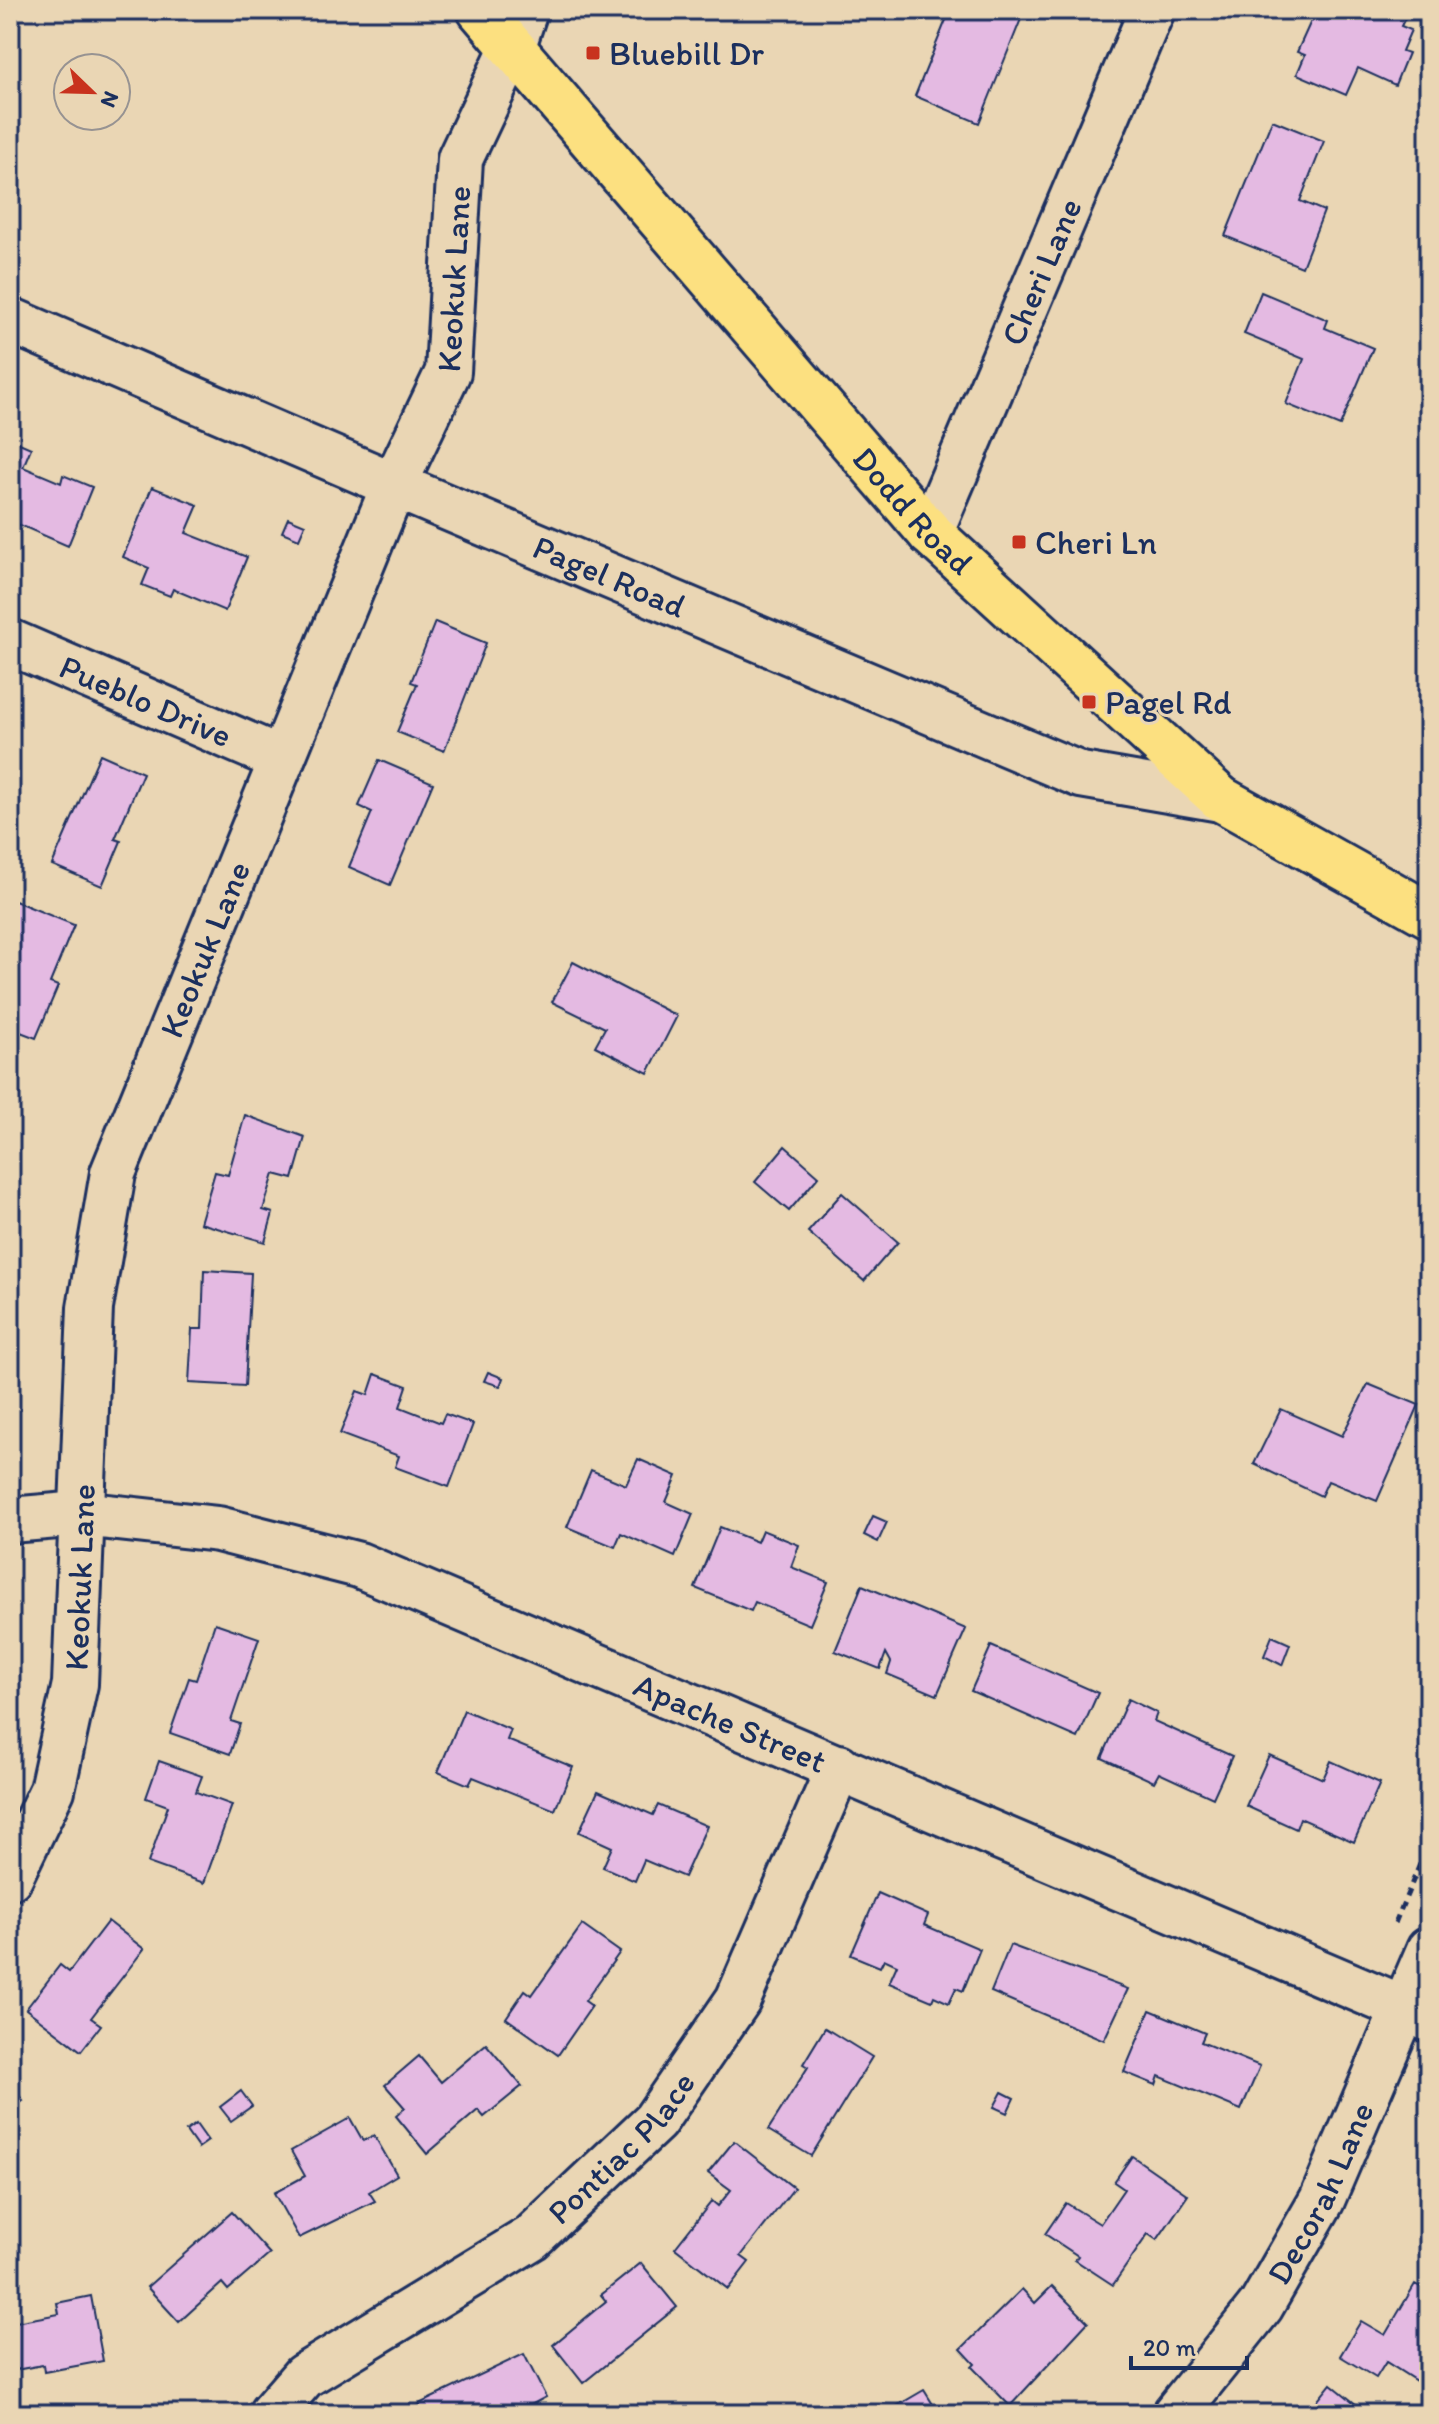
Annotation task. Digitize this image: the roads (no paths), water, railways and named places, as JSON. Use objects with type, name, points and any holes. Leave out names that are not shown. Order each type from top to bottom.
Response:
[{"type":"main road","name":"Dodd Road","points":[[480,10],[519,29],[930,533],[1221,799],[1429,915]]},
{"type":"street","name":"Cheri Lane","points":[[930,533],[1152,10]]},
{"type":"street","name":"Keokuk Lane","points":[[10,1877],[52,1790],[75,1684],[90,1308],[113,1173],[394,485],[448,372],[460,159],[519,29]]},
{"type":"street","name":"Pagel Road","points":[[10,320],[1081,775],[1221,799]]},
{"type":"street","name":"Pueblo Drive","points":[[10,642],[281,759]]},
{"type":"street","name":"Apache Street","points":[[10,1520],[81,1514],[218,1529],[359,1565],[1416,2013]]},
{"type":"street","name":"Pontiac Place","points":[[271,2414],[304,2376],[531,2238],[655,2121],[738,2000],[839,1767]]},
{"type":"street","name":"Decorah Lane","points":[[1175,2414],[1261,2306],[1322,2200],[1416,2013],[1429,1950]]},
{"type":"place","name":"Bluebill Dr","points":[[593,53]]},
{"type":"place","name":"Cheri Ln","points":[[1019,542]]},
{"type":"place","name":"Pagel Rd","points":[[1089,702]]}]
